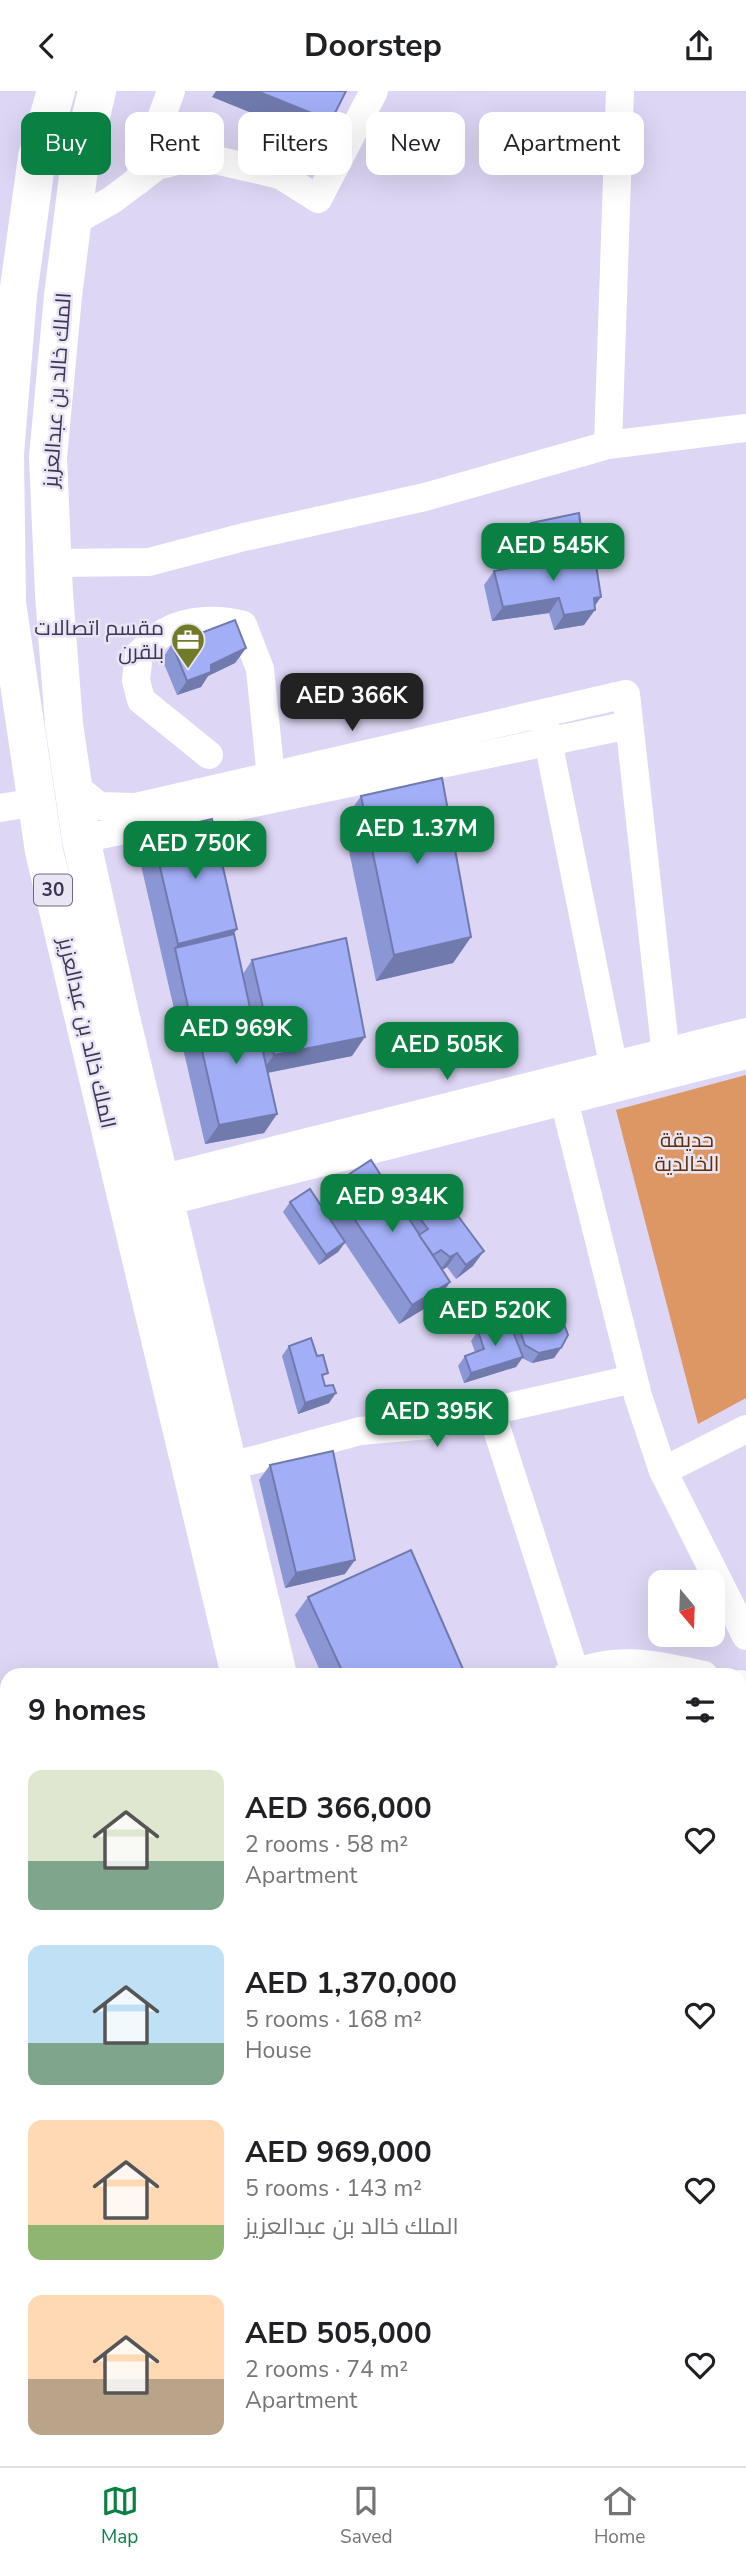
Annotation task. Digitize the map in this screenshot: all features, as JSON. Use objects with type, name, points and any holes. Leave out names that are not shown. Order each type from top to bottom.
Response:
[{"type":"highway","name":"الملك خالد بن عبدالعزيز","points":[[56,91],[37,157],[18,295],[5,454],[7,603],[18,805],[44,851],[238,1668]]},
{"type":"highway","name":"الملك خالد بن عبدالعزيز","points":[[97,91],[80,161],[48,457],[52,563],[64,724],[81,839],[276,1668]]},
{"type":"street","points":[[138,181],[171,91]]},
{"type":"street","points":[[73,222],[157,166],[198,156],[280,175],[318,199],[374,91]]},
{"type":"street","points":[[608,445],[620,91]]},
{"type":"street","points":[[52,563],[149,562],[244,537],[425,497],[608,445],[746,428]]},
{"type":"street","points":[[209,755],[141,700],[136,680],[139,654],[165,631],[203,621],[226,619],[243,625],[260,669],[271,778]]},
{"type":"street","points":[[73,785],[99,806],[136,807],[271,778],[625,694],[666,1064]]},
{"type":"street","points":[[542,714],[616,1076]]},
{"type":"street","points":[[81,839],[629,725]]},
{"type":"street","points":[[666,1064],[746,1032]]},
{"type":"street","points":[[162,1191],[666,1064],[746,1055]]},
{"type":"street","points":[[562,1090],[633,1378],[663,1471],[746,1636]]},
{"type":"street","points":[[228,1467],[360,1431],[429,1425],[633,1378]]},
{"type":"street","points":[[491,1411],[569,1668]]},
{"type":"street","points":[[663,1471],[746,1429]]},
{"type":"street","points":[[588,1668],[605,1663],[635,1661],[670,1668]]},
{"type":"green space","name":"حديقة الخالدية","points":[[746,1075],[746,1398],[698,1424],[616,1110]]},
{"type":"building","points":[[257,91],[346,91],[336,112],[309,112]]},
{"type":"building","points":[[579,513],[584,549],[540,557],[531,523]]},
{"type":"building","points":[[594,552],[601,597],[594,598],[595,610],[564,615],[559,598],[503,607],[494,571]]},
{"type":"building","points":[[235,620],[246,648],[211,665],[211,672],[187,681],[172,644]]},
{"type":"building","points":[[442,778],[471,937],[394,955],[361,796]]},
{"type":"building","points":[[212,819],[237,929],[178,944],[152,833]]},
{"type":"building","points":[[234,934],[250,1008],[195,1020],[192,1025],[175,948]]},
{"type":"building","points":[[346,938],[365,1037],[274,1055],[252,960]]},
{"type":"building","points":[[253,1007],[277,1114],[219,1125],[195,1020]]},
{"type":"building","points":[[371,1160],[450,1282],[412,1305],[337,1193],[353,1182],[348,1175]]},
{"type":"building","points":[[432,1181],[484,1251],[466,1265],[457,1253],[450,1257],[441,1250],[433,1255],[419,1235],[428,1229],[416,1213],[425,1208],[416,1194]]},
{"type":"building","points":[[310,1189],[345,1242],[326,1255],[290,1202]]},
{"type":"building","points":[[545,1307],[561,1316],[568,1335],[561,1348],[539,1353],[525,1345],[517,1322],[524,1314]]},
{"type":"building","points":[[508,1319],[523,1357],[471,1373],[465,1356],[484,1349],[478,1331]]},
{"type":"building","points":[[311,1338],[317,1356],[323,1355],[328,1373],[322,1375],[325,1386],[333,1385],[336,1393],[305,1403],[289,1346]]},
{"type":"building","points":[[333,1451],[355,1560],[296,1573],[270,1465]]},
{"type":"building","points":[[411,1550],[463,1668],[341,1668],[308,1597]]},
{"type":"place","name":"مقسم اتصالات بلقرن","points":[[188,670]]}]
